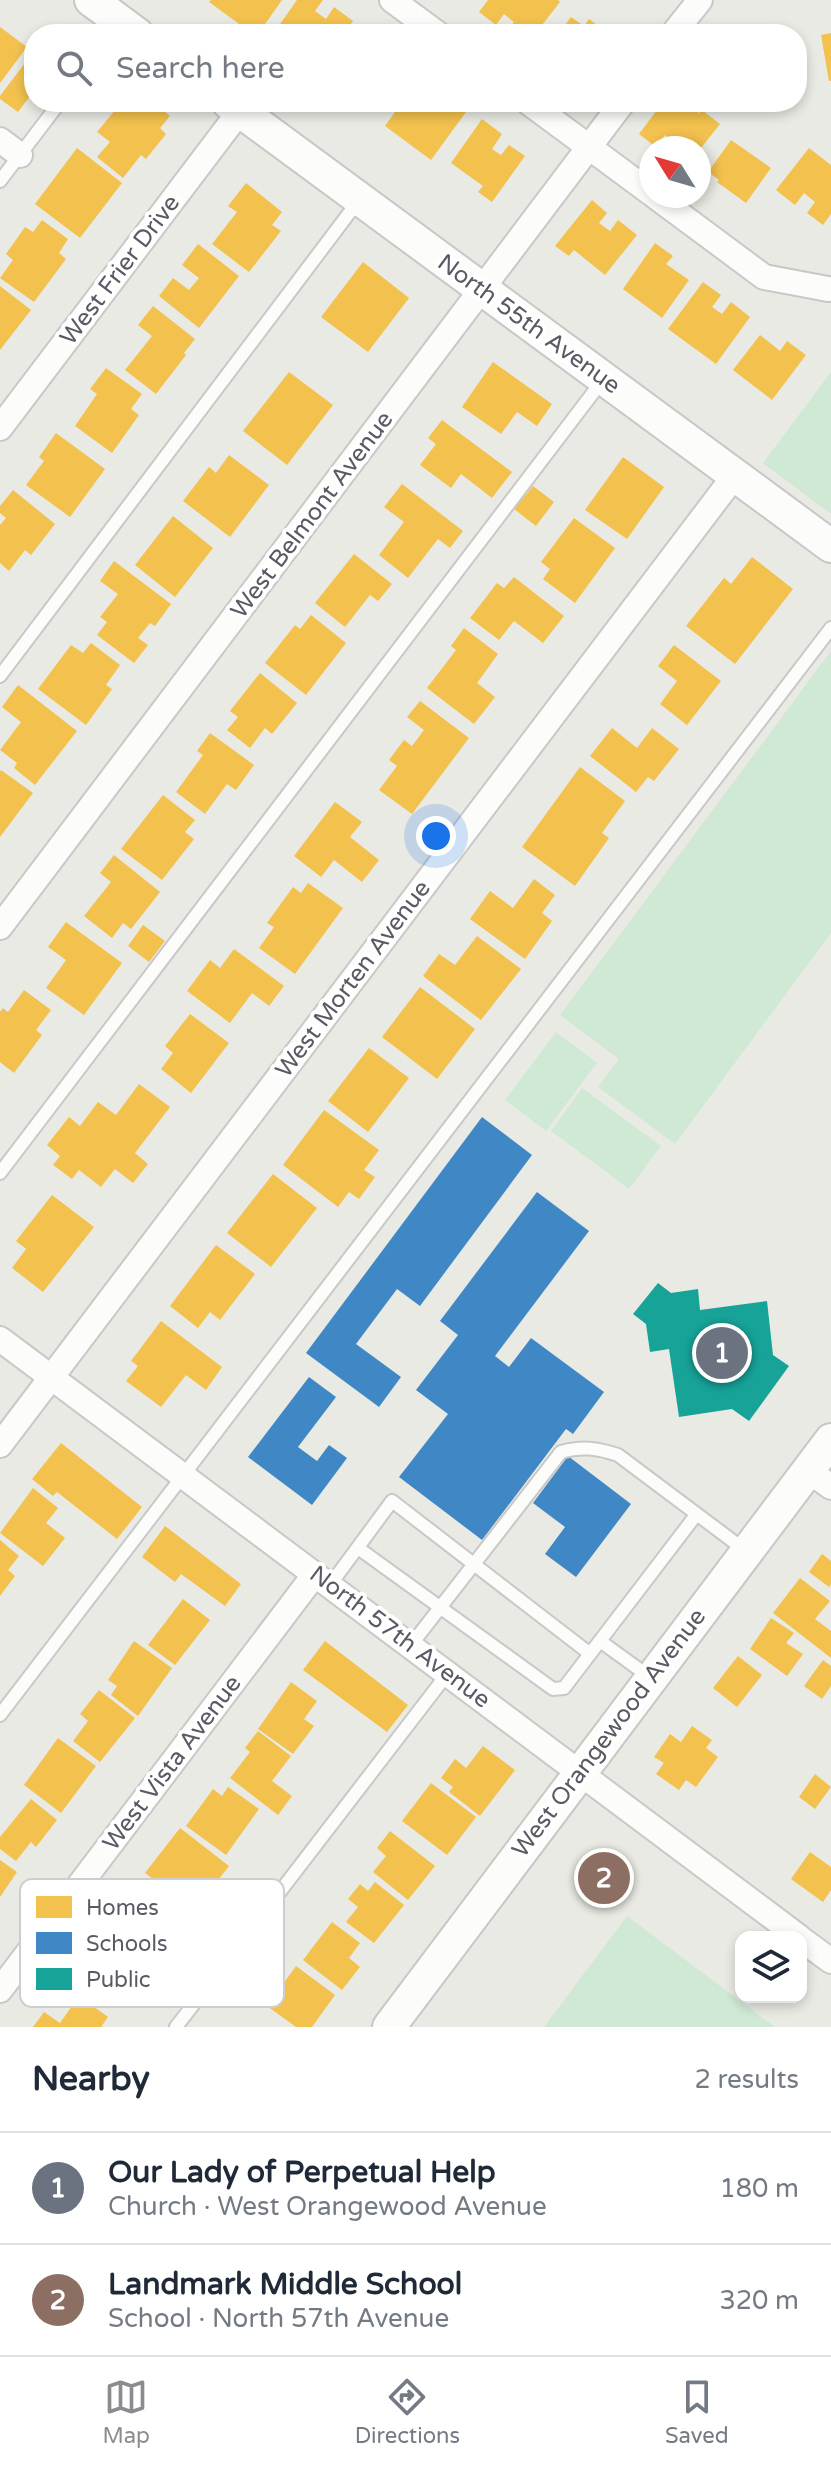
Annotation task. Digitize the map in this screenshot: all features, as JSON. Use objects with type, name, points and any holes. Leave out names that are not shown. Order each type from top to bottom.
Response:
[{"type":"street","points":[[91,0],[117,24]]},
{"type":"street","points":[[392,0],[424,24]]},
{"type":"street","points":[[681,24],[700,0]]},
{"type":"street","name":"West Frier Drive","points":[[0,428],[230,112]]},
{"type":"street","name":"North 55th Avenue","points":[[242,112],[831,546]]},
{"type":"street","points":[[542,112],[639,184]]},
{"type":"street","name":"West Belmont Avenue","points":[[0,927],[615,112]]},
{"type":"street","points":[[0,140],[20,155]]},
{"type":"street","points":[[671,208],[764,277],[828,289]]},
{"type":"street","name":"West Morten Avenue","points":[[0,1445],[735,475]]},
{"type":"street","name":"North 57th Avenue","points":[[0,1339],[791,1931]]},
{"type":"street","name":"West Orangewood Avenue","points":[[389,2027],[746,1551],[820,1479],[831,1440]]},
{"type":"street","name":"West Vista Avenue","points":[[87,1879],[322,1580]]},
{"type":"street","name":"North 57th Avenue","points":[[807,1943],[831,1961]]},
{"type":"street","name":"West Vista Avenue","points":[[0,1990],[20,1965]]},
{"type":"lane","points":[[0,181],[52,112]]},
{"type":"lane","points":[[0,676],[359,200]]},
{"type":"lane","points":[[0,1173],[604,379]]},
{"type":"lane","points":[[0,1715],[831,628]]},
{"type":"lane","points":[[411,1645],[561,1452],[595,1447],[618,1455],[746,1551]]},
{"type":"lane","points":[[322,1580],[358,1548],[392,1501],[589,1653]]},
{"type":"lane","points":[[358,1548],[553,1689],[564,1688],[696,1515]]},
{"type":"lane","points":[[600,1641],[651,1678]]},
{"type":"lane","points":[[284,1886],[448,1673]]},
{"type":"lane","points":[[176,2027],[191,2007]]},
{"type":"green space","points":[[831,372],[831,514],[763,463]]},
{"type":"green space","points":[[831,651],[831,933],[675,1144],[598,1087],[619,1059],[560,1015]]},
{"type":"green space","points":[[556,1032],[597,1063],[546,1131],[505,1100]]},
{"type":"green space","points":[[582,1088],[661,1146],[629,1189],[551,1131]]},
{"type":"green space","points":[[627,1916],[735,1997],[735,2003],[743,2003],[775,2027],[544,2027]]},
{"type":"building: Homes","points":[[282,0],[265,24],[239,24],[209,2]]},
{"type":"building: Homes","points":[[297,0],[323,0],[315,11],[326,19],[334,7],[353,21],[351,24],[280,24]]},
{"type":"building: Homes","points":[[488,0],[560,2],[543,24],[512,24],[514,22],[504,14],[495,24],[479,12]]},
{"type":"building: Homes","points":[[571,17],[581,24],[566,24]]},
{"type":"building: Homes","points":[[0,27],[24,45],[24,51],[0,83]]},
{"type":"building: Homes","points":[[831,33],[831,81],[829,81],[821,35]]},
{"type":"building: Homes","points":[[24,64],[24,104],[18,112],[0,96]]},
{"type":"building: Homes","points":[[114,112],[165,112],[170,116],[160,128],[166,134],[146,159],[141,155],[123,178],[97,157],[110,142],[97,132]]},
{"type":"building: Homes","points":[[395,112],[466,112],[431,160],[385,126]]},
{"type":"building: Homes","points":[[656,112],[705,112],[720,124],[710,136],[639,134]]},
{"type":"building: Homes","points":[[482,119],[502,134],[492,149],[501,155],[509,145],[525,156],[492,202],[478,192],[483,186],[451,163]]},
{"type":"building: Homes","points":[[731,140],[771,168],[746,203],[717,182],[719,180],[711,174],[711,168]]},
{"type":"building: Homes","points":[[77,148],[122,183],[80,238],[35,204]]},
{"type":"building: Homes","points":[[809,148],[831,165],[831,214],[823,225],[807,213],[815,202],[804,193],[795,205],[776,190]]},
{"type":"building: Homes","points":[[246,183],[282,212],[272,225],[281,231],[249,272],[212,244],[237,212],[228,206]]},
{"type":"building: Homes","points":[[592,200],[607,213],[599,223],[610,231],[618,220],[637,235],[605,275],[574,250],[569,256],[555,246]]},
{"type":"building: Homes","points":[[42,220],[68,239],[59,253],[66,259],[34,302],[0,278],[13,260],[6,254],[25,227],[33,232]]},
{"type":"building: Homes","points":[[655,243],[673,256],[666,264],[689,280],[662,318],[623,289]]},
{"type":"building: Homes","points":[[198,244],[239,276],[199,328],[159,296],[173,278],[189,290],[199,278],[182,265]]},
{"type":"building: Homes","points":[[363,262],[409,298],[368,352],[321,317]]},
{"type":"building: Homes","points":[[703,282],[721,295],[712,307],[722,314],[731,302],[750,317],[716,364],[668,329]]},
{"type":"building: Homes","points":[[0,286],[31,310],[0,350]]},
{"type":"building: Homes","points":[[153,306],[195,339],[156,394],[125,370],[152,336],[138,325]]},
{"type":"building: Homes","points":[[760,335],[780,351],[787,341],[806,355],[772,400],[733,370]]},
{"type":"building: Homes","points":[[493,362],[552,404],[537,426],[517,412],[501,434],[462,407]]},
{"type":"building: Homes","points":[[106,368],[142,394],[131,409],[139,415],[112,453],[75,426],[97,394],[90,389]]},
{"type":"building: Homes","points":[[289,372],[333,405],[287,465],[243,431]]},
{"type":"building: Homes","points":[[442,420],[512,472],[492,498],[461,474],[451,488],[420,465],[436,444],[428,438]]},
{"type":"building: Homes","points":[[56,433],[105,469],[70,517],[26,485],[44,461],[39,457]]},
{"type":"building: Homes","points":[[229,455],[269,485],[230,537],[183,501],[209,467],[216,473]]},
{"type":"building: Homes","points":[[623,457],[664,487],[627,539],[585,510]]},
{"type":"building: Homes","points":[[402,484],[463,531],[450,548],[438,539],[408,578],[379,555],[404,522],[384,507]]},
{"type":"building: Homes","points":[[533,486],[554,502],[536,526],[514,509]]},
{"type":"building: Homes","points":[[13,490],[55,524],[31,555],[25,550],[9,571],[0,563],[0,525],[6,518],[0,513],[0,506]]},
{"type":"building: Homes","points":[[173,516],[213,548],[175,597],[135,565]]},
{"type":"building: Homes","points":[[574,518],[615,548],[575,603],[543,579],[550,569],[541,562]]},
{"type":"building: Homes","points":[[354,554],[392,584],[378,601],[370,595],[345,627],[315,603]]},
{"type":"building: Homes","points":[[752,557],[793,589],[735,664],[686,626],[724,578],[731,584]]},
{"type":"building: Homes","points":[[114,561],[171,604],[155,626],[150,623],[138,638],[148,645],[134,663],[97,635],[107,622],[100,617],[118,594],[100,581]]},
{"type":"building: Homes","points":[[514,577],[564,616],[543,643],[514,621],[499,640],[470,618],[497,583],[504,588]]},
{"type":"building: Homes","points":[[311,615],[346,643],[306,695],[265,663],[295,625],[300,629]]},
{"type":"building: Homes","points":[[464,628],[498,654],[477,683],[495,697],[474,724],[427,688],[456,650],[451,646]]},
{"type":"building: Homes","points":[[91,643],[120,665],[106,685],[112,689],[86,725],[38,689],[71,645],[83,653]]},
{"type":"building: Homes","points":[[674,645],[721,681],[687,725],[660,704],[677,681],[658,666]]},
{"type":"building: Homes","points":[[260,673],[297,703],[272,734],[265,728],[250,748],[227,730],[238,717],[230,711]]},
{"type":"building: Homes","points":[[18,685],[77,731],[35,785],[14,768],[17,763],[0,750],[21,722],[2,707]]},
{"type":"building: Homes","points":[[420,701],[469,738],[412,814],[379,790],[397,766],[389,760],[404,740],[412,746],[424,730],[407,717]]},
{"type":"building: Homes","points":[[612,728],[637,748],[652,728],[679,749],[654,781],[648,777],[636,792],[590,756]]},
{"type":"building: Homes","points":[[210,733],[254,765],[236,790],[227,784],[205,814],[176,792],[203,755],[197,751]]},
{"type":"building: Homes","points":[[580,767],[625,801],[602,833],[609,838],[575,886],[522,847]]},
{"type":"building: Homes","points":[[0,772],[33,793],[0,837]]},
{"type":"building: Homes","points":[[163,795],[195,820],[185,832],[194,839],[162,880],[121,849]]},
{"type":"building: Homes","points":[[335,802],[362,822],[350,837],[379,860],[362,882],[334,860],[321,877],[294,856]]},
{"type":"building: Homes","points":[[114,855],[160,892],[131,929],[123,923],[112,938],[84,916],[111,882],[100,873]]},
{"type":"building: Homes","points":[[534,879],[555,895],[542,913],[552,921],[525,959],[470,919],[490,891],[513,908]]},
{"type":"building: Homes","points":[[308,883],[343,908],[295,974],[259,948],[274,927],[267,923],[293,887],[301,893]]},
{"type":"building: Homes","points":[[66,922],[122,963],[84,1015],[46,988],[66,960],[48,947]]},
{"type":"building: Homes","points":[[143,925],[165,941],[149,962],[128,946]]},
{"type":"building: Homes","points":[[477,936],[521,969],[481,1020],[423,976],[439,954],[455,965]]},
{"type":"building: Homes","points":[[234,949],[284,986],[269,1006],[252,993],[230,1023],[187,991],[210,960],[220,968]]},
{"type":"building: Homes","points":[[420,987],[475,1029],[437,1079],[382,1037]]},
{"type":"building: Homes","points":[[24,990],[51,1010],[36,1030],[42,1035],[14,1073],[0,1062],[0,1012],[3,1008],[8,1012]]},
{"type":"building: Homes","points":[[190,1014],[229,1043],[191,1093],[161,1069],[173,1053],[165,1046]]},
{"type":"building: Homes","points":[[369,1048],[409,1078],[368,1132],[328,1101]]},
{"type":"building: Homes","points":[[139,1084],[170,1107],[135,1153],[148,1164],[133,1183],[115,1169],[101,1187],[79,1170],[72,1179],[53,1165],[60,1156],[47,1145],[69,1117],[80,1126],[98,1102],[116,1115]]},
{"type":"building: Homes","points":[[324,1110],[379,1150],[364,1170],[375,1177],[359,1199],[349,1192],[338,1207],[283,1165]]},
{"type":"building: Homes","points":[[273,1174],[317,1208],[271,1267],[227,1233]]},
{"type":"building: Homes","points":[[52,1195],[94,1227],[43,1292],[12,1268],[26,1249],[16,1241]]},
{"type":"building: Homes","points":[[216,1245],[255,1274],[220,1320],[210,1312],[198,1328],[170,1306]]},
{"type":"building: Homes","points":[[161,1321],[222,1367],[206,1390],[186,1375],[161,1407],[126,1381],[138,1366],[131,1361]]},
{"type":"building: Homes","points":[[61,1443],[142,1507],[117,1539],[57,1492],[53,1496],[32,1479]]},
{"type":"building: Homes","points":[[33,1488],[58,1508],[46,1523],[65,1538],[43,1566],[0,1533]]},
{"type":"building: Homes","points":[[165,1526],[241,1584],[225,1606],[181,1574],[175,1582],[142,1557]]},
{"type":"building: Homes","points":[[0,1540],[19,1556],[8,1570],[15,1576],[0,1596]]},
{"type":"building: Homes","points":[[822,1554],[831,1561],[829,1587],[809,1572]]},
{"type":"building: Homes","points":[[800,1578],[830,1601],[815,1619],[831,1631],[831,1658],[773,1613]]},
{"type":"building: Homes","points":[[183,1599],[210,1620],[175,1665],[148,1645]]},
{"type":"building: Homes","points":[[771,1618],[794,1633],[786,1643],[803,1654],[787,1676],[750,1649]]},
{"type":"building: Homes","points":[[134,1641],[172,1668],[138,1716],[111,1695],[117,1686],[108,1680]]},
{"type":"building: Homes","points":[[325,1641],[408,1705],[387,1732],[303,1670]]},
{"type":"building: Homes","points":[[738,1656],[762,1675],[737,1707],[713,1688]]},
{"type":"building: Homes","points":[[823,1660],[831,1666],[831,1686],[822,1699],[804,1686]]},
{"type":"building: Homes","points":[[291,1682],[317,1701],[304,1719],[314,1726],[293,1754],[258,1729]]},
{"type":"building: Homes","points":[[99,1690],[135,1718],[100,1762],[73,1741],[88,1721],[80,1714]]},
{"type":"building: Homes","points":[[692,1726],[712,1740],[706,1748],[718,1757],[696,1787],[686,1780],[679,1790],[656,1774],[664,1763],[654,1757],[670,1734],[681,1742]]},
{"type":"building: Homes","points":[[258,1731],[291,1756],[272,1781],[292,1796],[278,1815],[230,1778],[250,1752],[245,1748]]},
{"type":"building: Homes","points":[[58,1738],[96,1766],[61,1813],[24,1785]]},
{"type":"building: Homes","points":[[483,1746],[515,1770],[480,1816],[449,1792],[453,1787],[441,1778],[455,1759],[466,1768]]},
{"type":"building: Homes","points":[[815,1774],[831,1787],[815,1809],[799,1797]]},
{"type":"building: Homes","points":[[431,1783],[476,1817],[447,1855],[402,1821]]},
{"type":"building: Homes","points":[[228,1787],[259,1809],[226,1855],[186,1826],[213,1789],[222,1796]]},
{"type":"building: Homes","points":[[31,1799],[57,1820],[36,1847],[31,1842],[16,1861],[0,1849],[0,1837]]},
{"type":"building: Homes","points":[[180,1828],[229,1866],[219,1879],[153,1879],[145,1873]]},
{"type":"building: Homes","points":[[390,1831],[435,1866],[408,1900],[373,1872],[386,1856],[377,1848]]},
{"type":"building: Homes","points":[[810,1852],[831,1867],[831,1890],[823,1902],[791,1879]]},
{"type":"building: Homes","points":[[0,1860],[17,1872],[0,1897]]},
{"type":"building: Homes","points":[[375,1882],[404,1905],[374,1943],[346,1922],[358,1907],[348,1899],[360,1884],[368,1891]]},
{"type":"building: Homes","points":[[332,1922],[360,1943],[349,1958],[360,1967],[342,1990],[303,1960]]},
{"type":"building: Homes","points":[[296,1966],[335,1995],[312,2027],[296,2027],[268,2007],[284,2007],[284,1983]]},
{"type":"building: Homes","points":[[71,2007],[94,2007],[108,2017],[101,2027],[33,2027],[44,2012],[60,2023]]},
{"type":"building: Schools","points":[[482,1117],[532,1155],[420,1306],[397,1289],[356,1344],[401,1377],[379,1407],[306,1353]]},
{"type":"building: Schools","points":[[537,1192],[589,1231],[495,1356],[509,1367],[531,1338],[604,1392],[573,1434],[566,1429],[482,1540],[399,1477],[448,1414],[416,1390],[458,1335],[440,1321]]},
{"type":"building: Schools","points":[[309,1377],[336,1397],[298,1447],[317,1461],[329,1445],[347,1458],[312,1505],[248,1457]]},
{"type":"building: Schools","points":[[568,1456],[631,1504],[576,1577],[545,1554],[565,1527],[533,1503]]},
{"type":"building: Public","points":[[658,1283],[671,1293],[698,1289],[700,1310],[767,1301],[773,1355],[789,1366],[749,1421],[732,1409],[679,1417],[669,1349],[650,1352],[646,1324],[633,1314]]},
{"type":"place","name":"Our Lady of Perpetual Help","points":[[722,1353]]},
{"type":"place","name":"Landmark Middle School","points":[[604,1878]]}]
